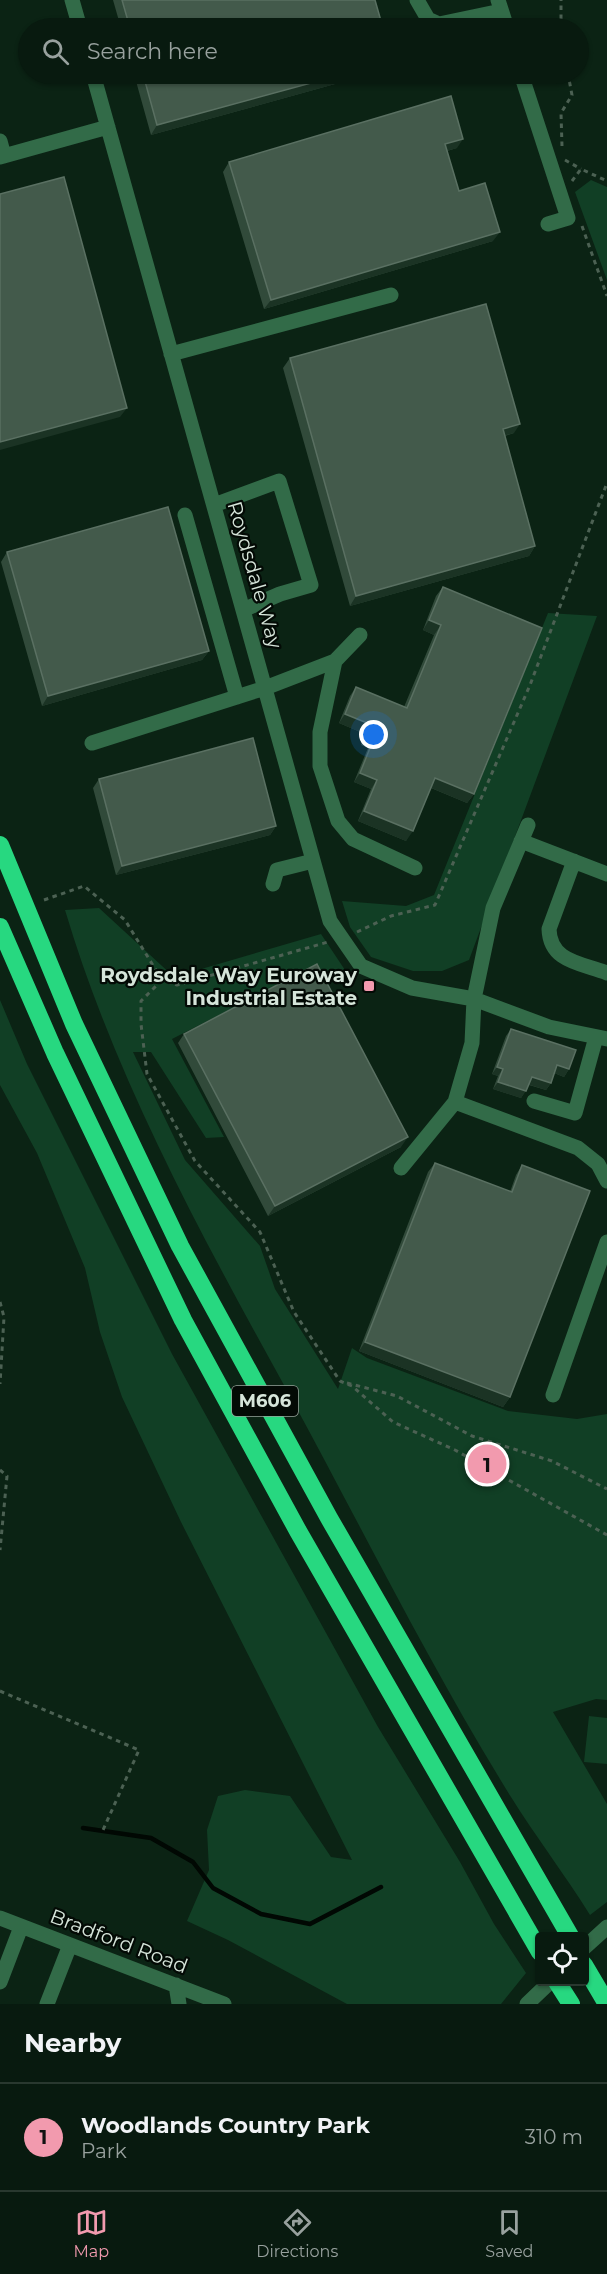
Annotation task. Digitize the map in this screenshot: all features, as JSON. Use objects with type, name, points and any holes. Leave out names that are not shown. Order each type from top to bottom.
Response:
[{"type":"highway","name":"M606","points":[[0,845],[74,1024],[180,1246],[329,1518],[568,1932]]},
{"type":"highway","name":"M606","points":[[0,927],[55,1053],[183,1320],[298,1531],[535,1943]]},
{"type":"highway","points":[[589,1974],[607,2004]]},
{"type":"highway","points":[[559,1986],[570,2003]]},
{"type":"street","points":[[72,0],[77,18]]},
{"type":"street","points":[[417,0],[427,18]]},
{"type":"street","points":[[458,18],[500,5]]},
{"type":"street","name":"Roydsdale Way","points":[[96,84],[330,921],[361,966],[412,988],[474,999],[549,1027],[602,1038]]},
{"type":"street","points":[[523,84],[568,218],[548,225]]},
{"type":"street","points":[[0,141],[2,157],[108,127]]},
{"type":"street","points":[[171,354],[391,295]]},
{"type":"street","points":[[214,505],[279,481],[311,585],[280,594],[243,610]]},
{"type":"street","points":[[185,515],[237,697]]},
{"type":"street","points":[[92,743],[265,688],[335,661],[360,634]]},
{"type":"street","points":[[335,661],[320,732],[320,766],[338,821],[353,839],[415,868]]},
{"type":"street","points":[[403,1164],[455,1102],[472,1043],[474,999],[493,908],[528,825]]},
{"type":"street","points":[[521,840],[607,874]]},
{"type":"street","points":[[273,884],[277,870],[313,861]]},
{"type":"street","points":[[574,861],[549,930],[549,940],[559,955],[607,973]]},
{"type":"street","points":[[534,1101],[575,1113],[602,1038]]},
{"type":"street","points":[[455,1102],[578,1148],[598,1164],[607,1181]]},
{"type":"street","points":[[553,1395],[607,1242]]},
{"type":"street","name":"Bradford Road","points":[[0,1918],[224,2004]]},
{"type":"street","points":[[0,1982],[21,1926]]},
{"type":"street","points":[[589,1944],[607,1927]]},
{"type":"street","points":[[47,2004],[70,1945]]},
{"type":"street","points":[[176,1985],[179,2004]]},
{"type":"street","points":[[527,2004],[546,1986]]},
{"type":"path","points":[[561,0],[561,18]]},
{"type":"path","points":[[562,148],[561,113],[572,95],[570,84]]},
{"type":"path","points":[[562,159],[607,181]]},
{"type":"path","points":[[568,187],[581,169]]},
{"type":"path","points":[[578,216],[607,296]]},
{"type":"path","points":[[44,900],[84,886],[125,920],[162,980],[177,985],[341,940],[391,916],[435,905],[530,686],[607,483]]},
{"type":"path","points":[[162,980],[141,1001],[141,1024],[147,1074],[195,1161],[260,1232],[294,1312],[340,1381],[352,1386],[393,1422],[455,1450],[607,1535]]},
{"type":"path","points":[[0,1302],[4,1317],[0,1384]]},
{"type":"path","points":[[340,1381],[397,1396],[472,1436],[552,1461],[607,1489]]},
{"type":"path","points":[[0,1470],[7,1476],[0,1550]]},
{"type":"path","points":[[0,1691],[139,1750],[103,1830]]},
{"type":"green space","points":[[591,180],[607,187],[607,280],[575,192]]},
{"type":"green space","points":[[548,613],[597,616],[469,960],[442,971],[413,971],[371,957],[350,927],[342,901],[406,906],[434,895]]},
{"type":"green space","points":[[99,908],[174,977],[321,934],[347,973],[333,979],[311,968],[172,1039],[224,1137],[206,1138],[151,1052],[133,1052],[185,1160],[260,1246],[275,1289],[338,1389],[352,1348],[367,1358],[508,1411],[577,1419],[607,1414],[607,1700],[596,1699],[553,1712],[607,1804],[607,1902],[590,1915],[511,1797],[453,1699],[194,1219],[164,1159],[110,1036],[65,910]]},
{"type":"green space","points":[[0,1000],[27,1064],[172,1354],[378,1727],[460,1862],[494,1924],[526,1973],[501,2004],[347,2004],[228,1940],[187,1921],[209,1870],[207,1830],[218,1796],[245,1790],[290,1796],[331,1857],[352,1860],[181,1522],[122,1397],[100,1332],[85,1268],[37,1153],[0,1085]]},
{"type":"green space","points":[[589,1716],[607,1718],[607,1764],[584,1762]]},
{"type":"building","points":[[122,0],[375,0],[380,18],[127,18]]},
{"type":"building","points":[[146,84],[307,84],[157,125]]},
{"type":"building","points":[[451,96],[463,139],[445,144],[459,191],[485,183],[500,232],[271,300],[229,162]]},
{"type":"building","points":[[64,177],[127,408],[0,442],[0,194]]},
{"type":"building","points":[[486,304],[520,424],[503,429],[535,546],[356,596],[290,358]]},
{"type":"building","points":[[168,507],[209,651],[48,696],[7,552]]},
{"type":"building","points":[[443,587],[542,628],[474,794],[435,778],[413,831],[364,811],[377,780],[360,773],[374,738],[367,735],[372,725],[345,714],[356,687],[407,708],[441,625],[429,620]]},
{"type":"building","points":[[253,738],[276,826],[122,866],[99,779]]},
{"type":"building","points":[[317,964],[408,1137],[275,1206],[184,1034]]},
{"type":"building","points":[[511,1029],[576,1050],[569,1069],[557,1065],[551,1083],[532,1077],[526,1091],[498,1082],[503,1069],[497,1067]]},
{"type":"building","points":[[435,1163],[512,1192],[522,1165],[590,1191],[510,1397],[365,1342]]},
{"type":"waterway","points":[[83,1828],[151,1838],[193,1862],[213,1888],[261,1914],[310,1924],[381,1887]]},
{"type":"place","name":"Roydsdale Way Euroway Industrial Estate","points":[[369,986]]},
{"type":"place","name":"Woodlands Country Park","points":[[487,1464]]}]
